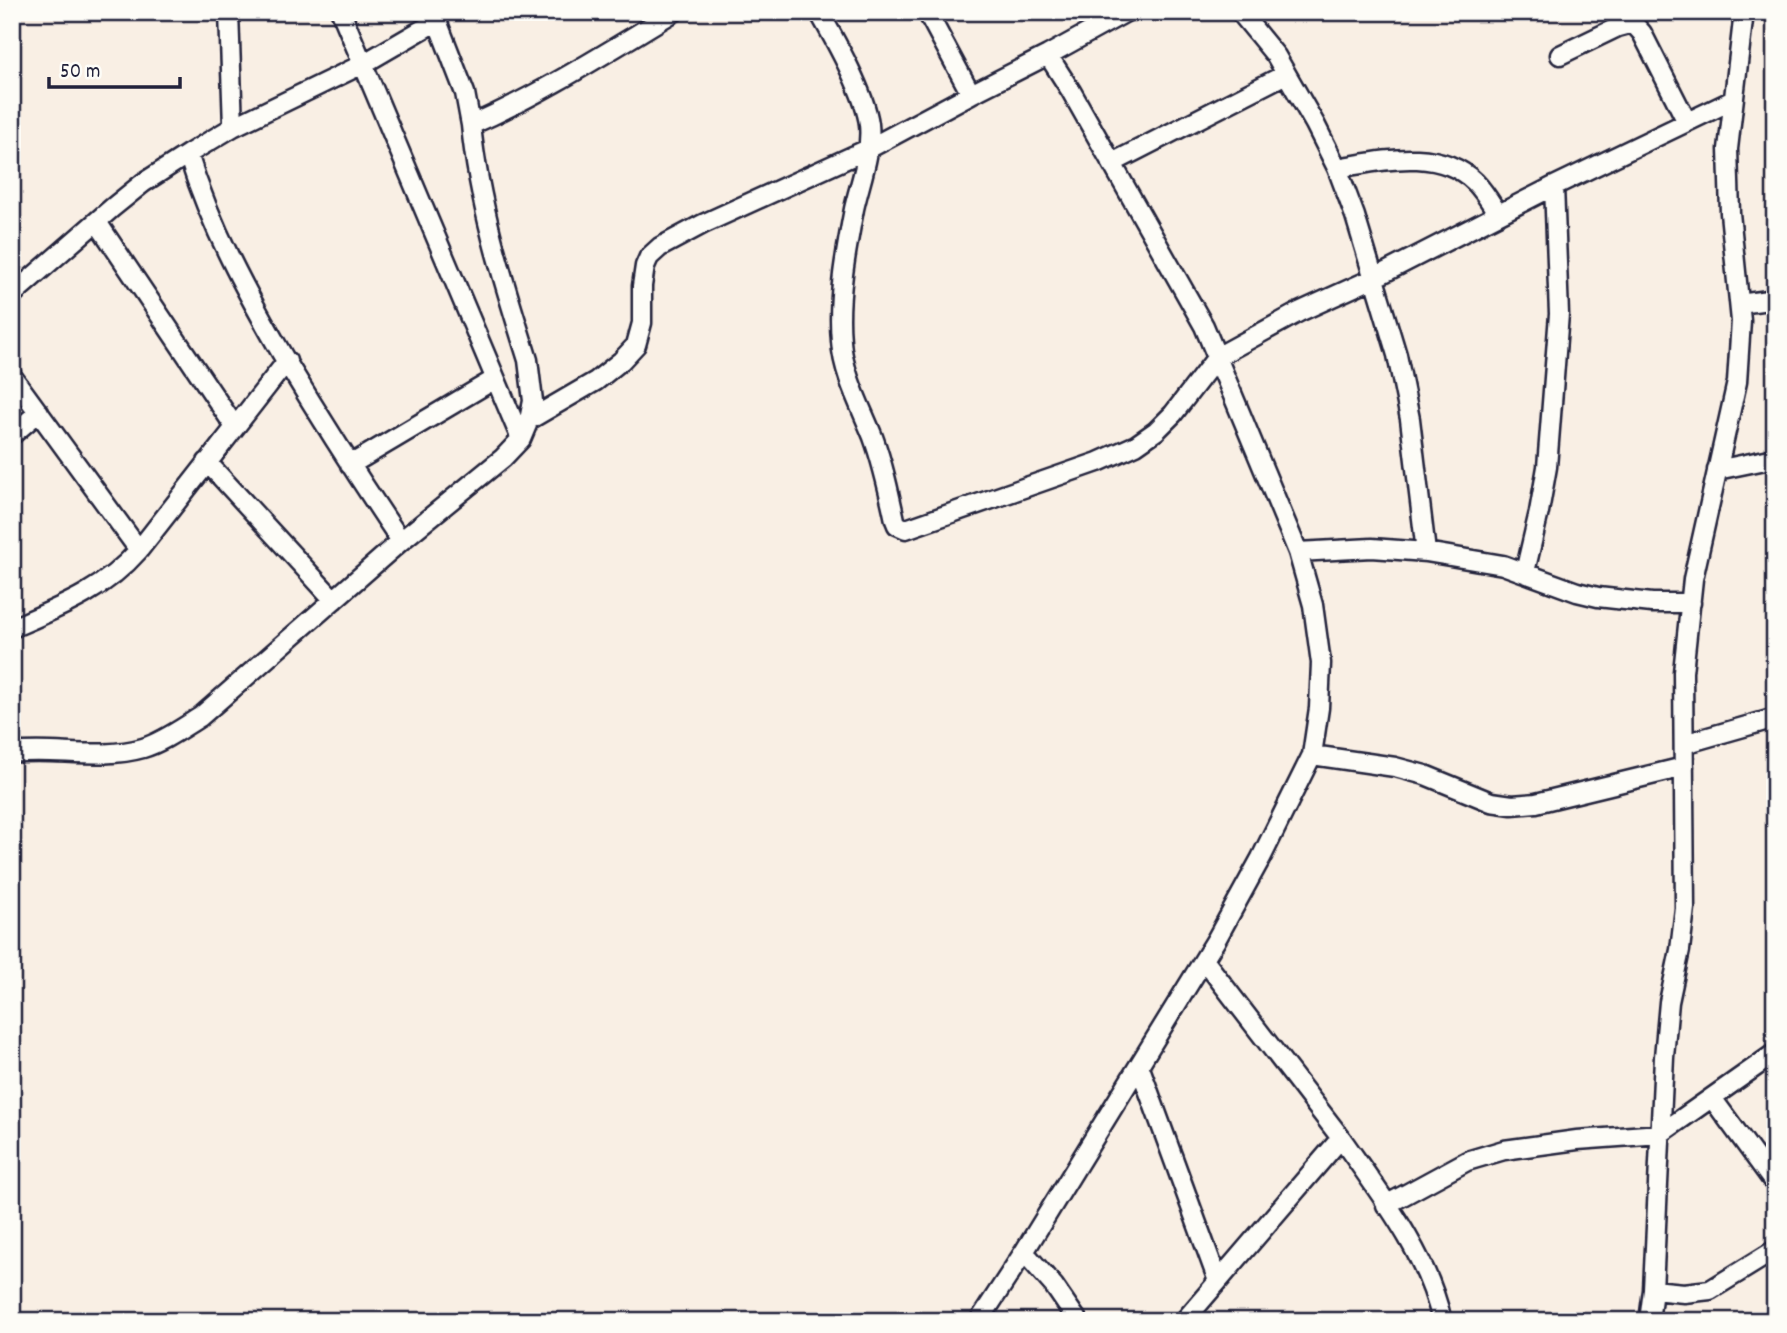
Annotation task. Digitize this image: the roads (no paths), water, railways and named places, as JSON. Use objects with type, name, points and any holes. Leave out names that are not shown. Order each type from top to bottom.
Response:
[{"type":"street","points":[[229,12],[233,127]]},
{"type":"street","points":[[341,12],[520,439]]},
{"type":"street","points":[[471,125],[561,79],[674,12]]},
{"type":"street","points":[[819,12],[859,96],[869,125],[868,149],[854,210],[842,291],[839,315],[841,345],[846,367],[880,460],[895,520],[906,529],[1098,462],[1136,445],[1156,431],[1173,414],[1217,357],[1299,312],[1374,278],[1554,186],[1733,100]]},
{"type":"street","points":[[927,12],[971,94]]},
{"type":"street","points":[[529,420],[596,381],[636,345],[642,323],[645,266],[649,257],[660,247],[716,218],[868,149],[1126,12]]},
{"type":"street","points":[[1240,12],[1276,56],[1337,168],[1397,355],[1410,419],[1426,552]]},
{"type":"street","points":[[1648,1321],[1653,1290],[1669,1002],[1680,950],[1685,908],[1683,672],[1690,603],[1708,504],[1737,382],[1741,321],[1730,213],[1728,149],[1744,12]]},
{"type":"street","points":[[12,295],[143,183],[233,127],[363,64],[436,17],[465,93],[489,230],[527,360],[533,401],[529,420],[520,439],[503,458],[401,541],[200,717],[145,748],[124,752],[12,753]]},
{"type":"street","points":[[1560,55],[1633,23],[1639,27],[1687,122]]},
{"type":"street","points":[[979,1321],[1204,960],[1261,858],[1312,755],[1319,708],[1321,663],[1313,605],[1297,552],[1217,357],[1204,326],[1048,55]]},
{"type":"street","points":[[1112,163],[1286,74]]},
{"type":"street","points":[[188,154],[216,232],[287,361],[350,465],[401,541]]},
{"type":"street","points":[[1337,168],[1389,160],[1418,159],[1445,164],[1461,171],[1476,184],[1498,214]]},
{"type":"street","points":[[1525,572],[1547,467],[1559,314],[1554,186]]},
{"type":"street","points":[[97,222],[234,427]]},
{"type":"street","points":[[1740,304],[1775,299]]},
{"type":"street","points":[[15,621],[95,589],[121,570],[287,361]]},
{"type":"street","points":[[12,376],[139,550]]},
{"type":"street","points":[[350,465],[495,379]]},
{"type":"street","points":[[12,435],[39,412]]},
{"type":"street","points":[[1717,470],[1775,458]]},
{"type":"street","points":[[207,462],[334,600]]},
{"type":"street","points":[[1297,552],[1372,548],[1426,552],[1503,565],[1598,597],[1652,603],[1690,603]]},
{"type":"street","points":[[1684,744],[1775,718]]},
{"type":"street","points":[[1312,755],[1395,767],[1437,779],[1491,802],[1512,805],[1536,803],[1685,767]]},
{"type":"street","points":[[1204,960],[1340,1138],[1386,1205],[1425,1271],[1442,1321]]},
{"type":"street","points":[[1386,1205],[1467,1161],[1504,1150],[1577,1140],[1660,1134],[1775,1053]]},
{"type":"street","points":[[1139,1065],[1218,1281]]},
{"type":"street","points":[[1712,1098],[1775,1184]]},
{"type":"street","points":[[1184,1321],[1340,1138]]},
{"type":"street","points":[[1653,1290],[1684,1293],[1710,1290],[1775,1251]]},
{"type":"street","points":[[1024,1252],[1054,1286],[1078,1321]]}]
